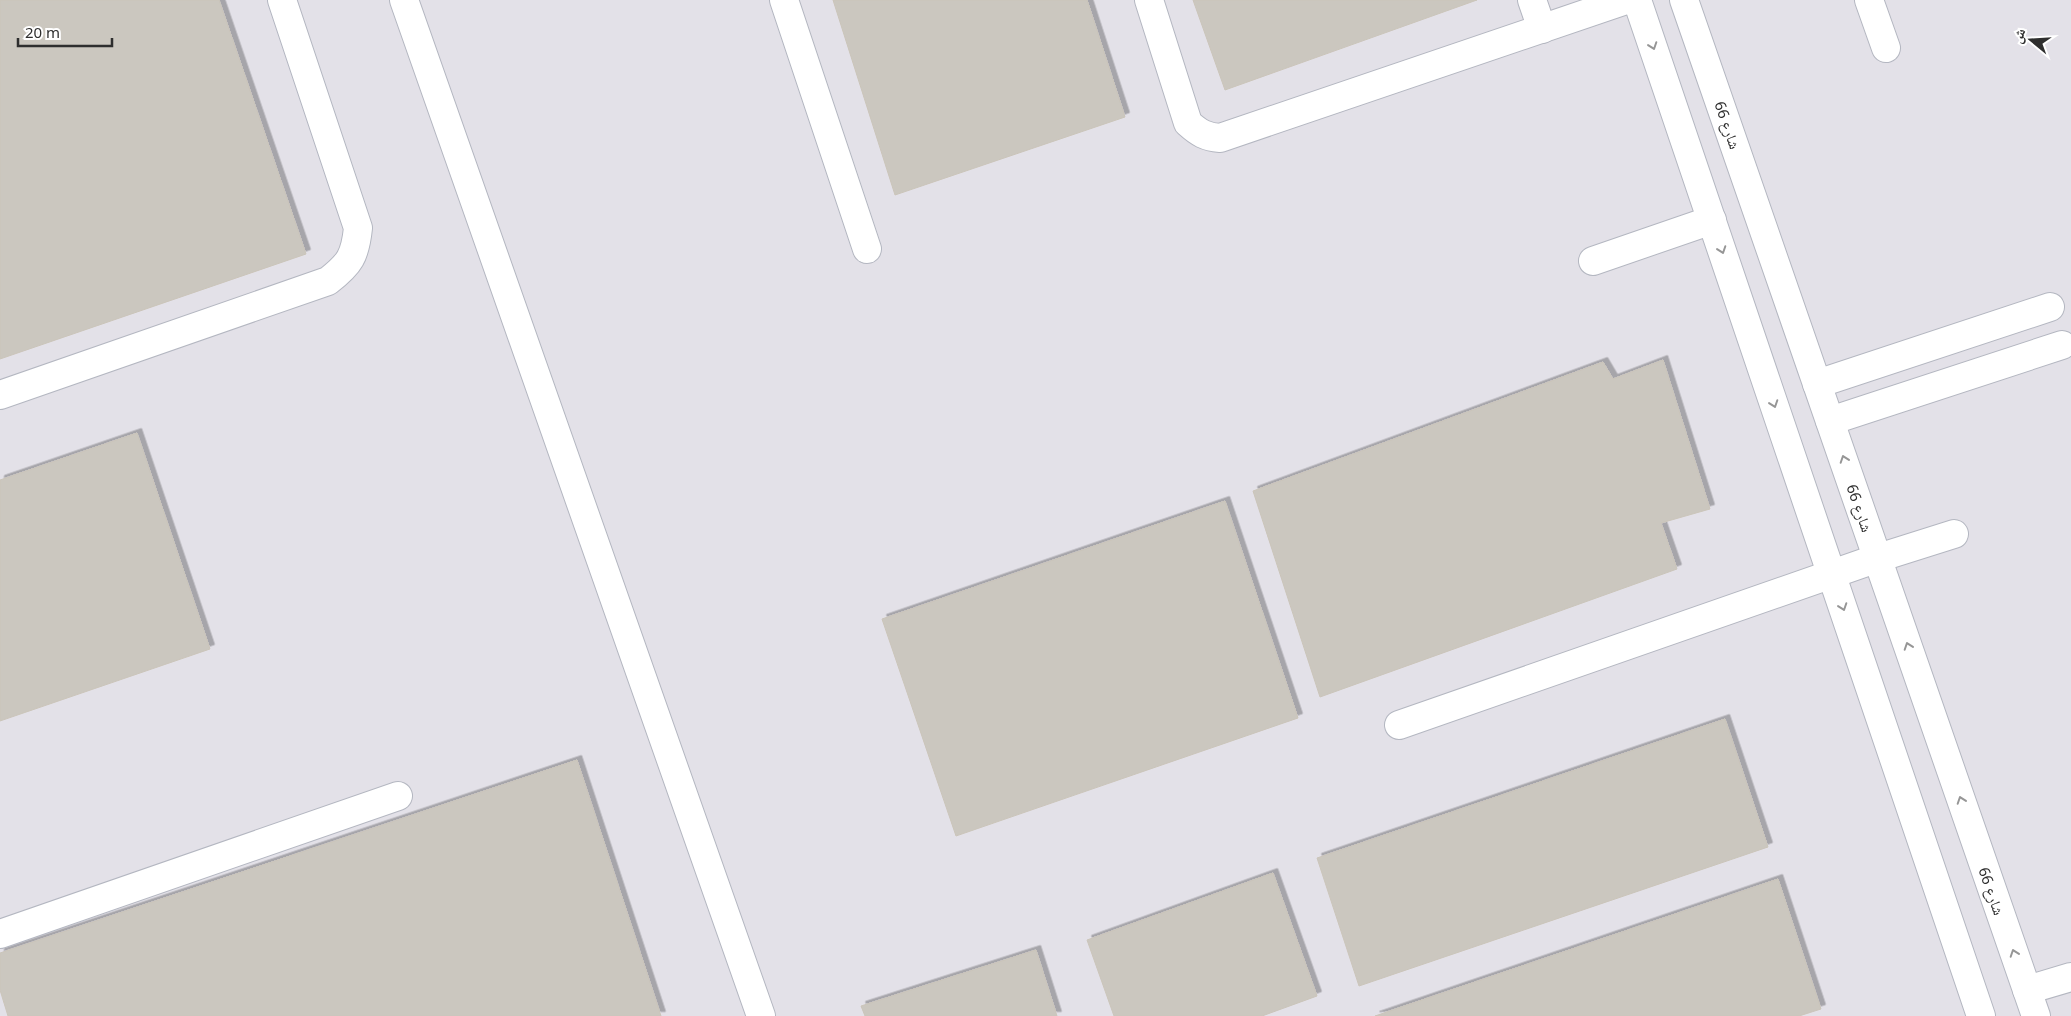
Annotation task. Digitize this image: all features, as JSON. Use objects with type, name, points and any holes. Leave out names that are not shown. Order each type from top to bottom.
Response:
[{"type":"lane","points":[[0,394],[328,281],[346,268],[356,250],[358,228],[282,0]]},
{"type":"lane","points":[[404,0],[761,1016]]},
{"type":"lane","points":[[784,0],[867,249]]},
{"type":"lane","points":[[1149,0],[1188,123],[1200,134],[1208,138],[1220,138],[1626,0]]},
{"type":"lane","points":[[1532,0],[1542,29]]},
{"type":"lane","points":[[1637,0],[1981,1016]]},
{"type":"lane","name":"شارع 66","points":[[1684,0],[2036,1016]]},
{"type":"lane","points":[[1869,0],[1886,48]]},
{"type":"lane","points":[[1593,262],[1712,220]]},
{"type":"lane","points":[[1818,384],[2050,307]]},
{"type":"lane","points":[[1830,421],[2062,345]]},
{"type":"lane","points":[[1399,725],[1878,558],[1954,534]]},
{"type":"lane","points":[[0,934],[398,796]]},
{"type":"lane","points":[[2027,990],[2071,977]]},
{"type":"shaded area","points":[[0,0],[2071,0],[2071,1016],[0,1016]]},
{"type":"building","points":[[0,0],[219,0],[306,254],[0,359]]},
{"type":"building","points":[[833,0],[1087,0],[1125,117],[895,195]]},
{"type":"building","points":[[1193,0],[1477,0],[1225,90]]},
{"type":"building","points":[[1663,360],[1710,509],[1661,523],[1677,569],[1320,697],[1253,491],[1603,362],[1613,379]]},
{"type":"building","points":[[137,433],[210,649],[0,721],[0,480]]},
{"type":"building","points":[[1225,501],[1298,718],[956,836],[882,619]]},
{"type":"building","points":[[1725,719],[1768,847],[1359,986],[1317,858]]},
{"type":"building","points":[[577,760],[661,1016],[8,1016],[0,990],[0,953]]},
{"type":"building","points":[[1273,873],[1317,996],[1262,1016],[1114,1016],[1087,940]]},
{"type":"building","points":[[1778,879],[1821,1009],[1799,1016],[1375,1016]]},
{"type":"building","points":[[1036,950],[1057,1016],[865,1016],[861,1006]]}]
